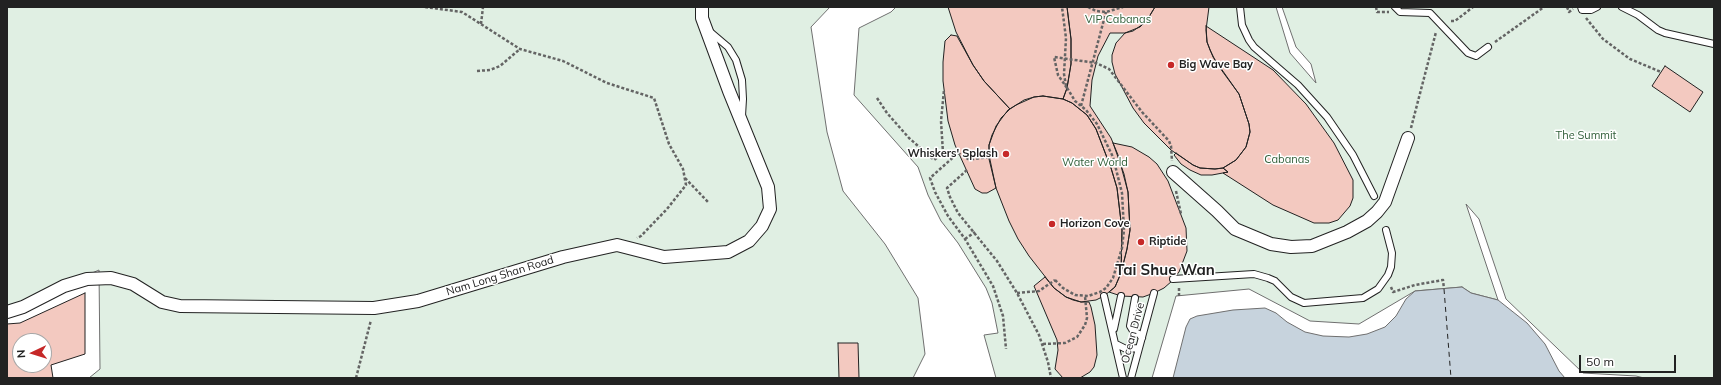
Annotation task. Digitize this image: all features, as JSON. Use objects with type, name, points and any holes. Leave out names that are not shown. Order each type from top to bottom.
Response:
[{"type":"street","name":"Nam Long Shan Road","points":[[7,312],[22,307],[64,286],[87,279],[111,278],[133,284],[162,302],[180,306],[368,308],[418,301],[563,257],[617,245],[664,257],[728,252],[749,241],[762,226],[770,209],[768,187],[702,18],[702,7]]},
{"type":"street","points":[[1173,172],[1235,229],[1271,244],[1291,247],[1312,246],[1347,232],[1367,221],[1378,212],[1385,202],[1408,138]]},
{"type":"lane","points":[[1240,7],[1242,25],[1249,40],[1254,47],[1298,85],[1327,117],[1353,155],[1374,196]]},
{"type":"lane","points":[[1396,7],[1400,12],[1430,13],[1468,53],[1476,56],[1488,47]]},
{"type":"lane","points":[[1582,9],[1591,10],[1597,7]]},
{"type":"lane","points":[[1622,7],[1638,15],[1658,30],[1665,33],[1714,44]]},
{"type":"lane","points":[[707,30],[728,47],[736,60],[742,80],[742,121]]},
{"type":"lane","points":[[1173,279],[1248,274],[1261,275],[1275,281],[1297,300],[1311,304],[1363,298],[1378,289],[1388,275],[1391,267],[1392,253],[1386,230]]},
{"type":"lane","name":"Ocean Drive","points":[[1132,378],[1154,293]]},
{"type":"lane","name":"Ocean Drive","points":[[1104,296],[1124,378]]},
{"type":"lane","points":[[1113,331],[1121,296]]},
{"type":"lane","points":[[1135,298],[1130,326],[1133,331],[1139,334],[1142,338]]},
{"type":"lane","points":[[1116,344],[1126,349],[1139,348]]},
{"type":"path","points":[[425,7],[462,12],[520,49],[563,61],[607,83],[654,98],[669,144],[684,169],[686,185],[667,209],[641,236],[617,245]]},
{"type":"path","points":[[481,24],[483,7]]},
{"type":"path","points":[[1062,7],[1066,38],[1064,74],[1067,88]]},
{"type":"path","points":[[1088,7],[1096,11],[1106,12],[1123,7]]},
{"type":"path","points":[[1408,138],[1439,21],[1455,21],[1473,7]]},
{"type":"path","points":[[1488,47],[1544,7]]},
{"type":"path","points":[[1582,9],[1587,21],[1603,39],[1630,59],[1661,72]]},
{"type":"path","points":[[1081,106],[1106,12]]},
{"type":"path","points":[[477,71],[490,70],[500,66],[520,49]]},
{"type":"path","points":[[1017,293],[1025,291],[1034,292],[1055,280],[1069,292],[1085,296],[1100,292],[1106,288],[1113,278],[1122,248],[1124,212],[1119,175],[1113,157],[1097,124],[1086,110],[1075,101],[1058,75],[1054,57],[1096,63],[1109,69],[1142,112],[1168,141],[1171,150]]},
{"type":"path","points":[[877,98],[887,113],[908,138],[934,160],[943,153],[941,121],[944,90]]},
{"type":"path","points":[[989,156],[968,159],[958,153],[930,178],[944,210],[965,239],[993,286],[999,301],[1004,322],[1006,349]]},
{"type":"path","points":[[967,170],[947,188],[958,213],[975,232],[997,261],[1017,293],[1043,344],[1051,378]]},
{"type":"path","points":[[685,178],[708,202]]},
{"type":"path","points":[[965,239],[975,232]]},
{"type":"path","points":[[1388,275],[1392,292],[1415,285],[1443,280],[1444,289]]},
{"type":"path","points":[[1043,344],[1065,343],[1077,337],[1085,325],[1087,318],[1085,296]]},
{"type":"path","points":[[356,378],[368,308]]},
{"type":"green space","points":[[7,7],[830,7],[811,27],[827,132],[843,191],[885,244],[918,298],[925,354],[913,378],[89,378],[100,369],[99,270],[7,310]]},
{"type":"green space","name":"Water World","points":[[896,7],[1276,7],[1290,53],[1316,83],[1311,64],[1296,47],[1282,7],[1714,7],[1714,378],[1644,378],[1636,376],[1583,373],[1506,299],[1479,219],[1466,204],[1498,300],[1471,293],[1462,287],[1415,291],[1359,324],[1310,321],[1249,289],[1176,296],[1152,378],[996,378],[984,335],[998,333],[992,303],[986,288],[958,243],[941,221],[928,195],[918,167],[854,95],[859,28],[891,12]]},
{"type":"shaded area","points":[[1462,287],[1471,293],[1498,300],[1527,323],[1545,344],[1559,371],[1565,378],[1173,378],[1186,327],[1190,319],[1197,316],[1233,310],[1265,308],[1276,313],[1287,322],[1305,332],[1323,336],[1349,337],[1367,334],[1385,327],[1396,316],[1406,299],[1415,291]]},
{"type":"building","points":[[948,7],[1067,7],[1071,39],[1071,64],[1067,88],[1063,99],[1043,96],[1034,97],[1024,100],[1010,109],[984,81],[973,65],[956,32]]},
{"type":"building","points":[[1067,7],[1155,7],[1147,20],[1140,27],[1125,33],[1110,33],[1098,56],[1092,80],[1090,106],[1111,138],[1118,155],[1128,192],[1130,230],[1121,273],[1122,230],[1117,188],[1111,168],[1096,129],[1087,115],[1072,103],[1063,99],[1067,88],[1071,64],[1071,39]]},
{"type":"building","points":[[1155,7],[1209,7],[1206,30],[1207,42],[1213,57],[1239,94],[1249,124],[1250,132],[1246,147],[1236,160],[1223,168],[1200,168],[1171,150],[1144,123],[1133,108],[1115,74],[1112,55],[1116,43],[1125,33],[1133,31],[1146,22]]},
{"type":"building","name":"Cabanas","points":[[1206,26],[1273,70],[1306,104],[1334,143],[1353,180],[1353,198],[1350,206],[1338,220],[1329,223],[1314,223],[1273,205],[1223,173],[1228,172],[1223,168],[1236,160],[1246,147],[1250,132],[1249,124],[1239,94],[1217,64],[1210,50],[1207,42]]},
{"type":"building","points":[[951,35],[957,36],[973,65],[984,81],[1010,109],[1001,118],[992,135],[989,145],[989,159],[996,188],[987,193],[982,193],[975,189],[955,145],[948,121],[943,81],[943,62],[945,41]]},
{"type":"building","points":[[1665,66],[1703,92],[1690,112],[1652,86]]},
{"type":"building","points":[[1043,96],[1063,99],[1072,103],[1087,115],[1096,129],[1117,188],[1122,230],[1121,273],[1115,287],[1104,296],[1096,300],[1081,302],[1073,300],[1066,297],[1054,288],[1029,256],[1018,239],[996,188],[989,155],[989,145],[996,126],[1008,110],[1034,97]]},
{"type":"building","points":[[1113,143],[1132,147],[1149,157],[1157,164],[1168,181],[1186,228],[1187,251],[1179,272],[1164,288],[1143,297],[1121,296],[1109,292],[1115,287],[1121,273],[1130,230],[1128,192],[1124,174]]},
{"type":"building","points":[[1176,153],[1200,168],[1223,168],[1228,172],[1212,175],[1201,175],[1181,164],[1174,155]]},
{"type":"building","points":[[1045,277],[1054,288],[1066,297],[1081,302],[1089,302],[1091,307],[1095,325],[1097,355],[1094,367],[1090,372],[1080,378],[1063,378],[1055,369],[1058,350],[1057,340],[1034,286]]},
{"type":"building","points":[[85,293],[85,354],[52,365],[52,333],[12,333],[12,373],[52,373],[52,372],[53,378],[7,378],[7,324],[20,323]]},
{"type":"building","points":[[838,343],[858,343],[859,378],[839,378]]},
{"type":"ferry route","points":[[1444,289],[1451,378]]},
{"type":"place","name":"Big Wave Bay","points":[[1171,65]]},
{"type":"place","name":"Whiskers' Splash","points":[[1006,154]]},
{"type":"place","name":"Horizon Cove","points":[[1052,224]]},
{"type":"place","name":"Riptide","points":[[1141,242]]},
{"type":"district","name":"Tai Shue Wan","points":[[1165,270]]},
{"type":"park label","name":"VIP Cabanas","points":[[1118,20]]},
{"type":"park label","name":"The Summit","points":[[1586,136]]}]
